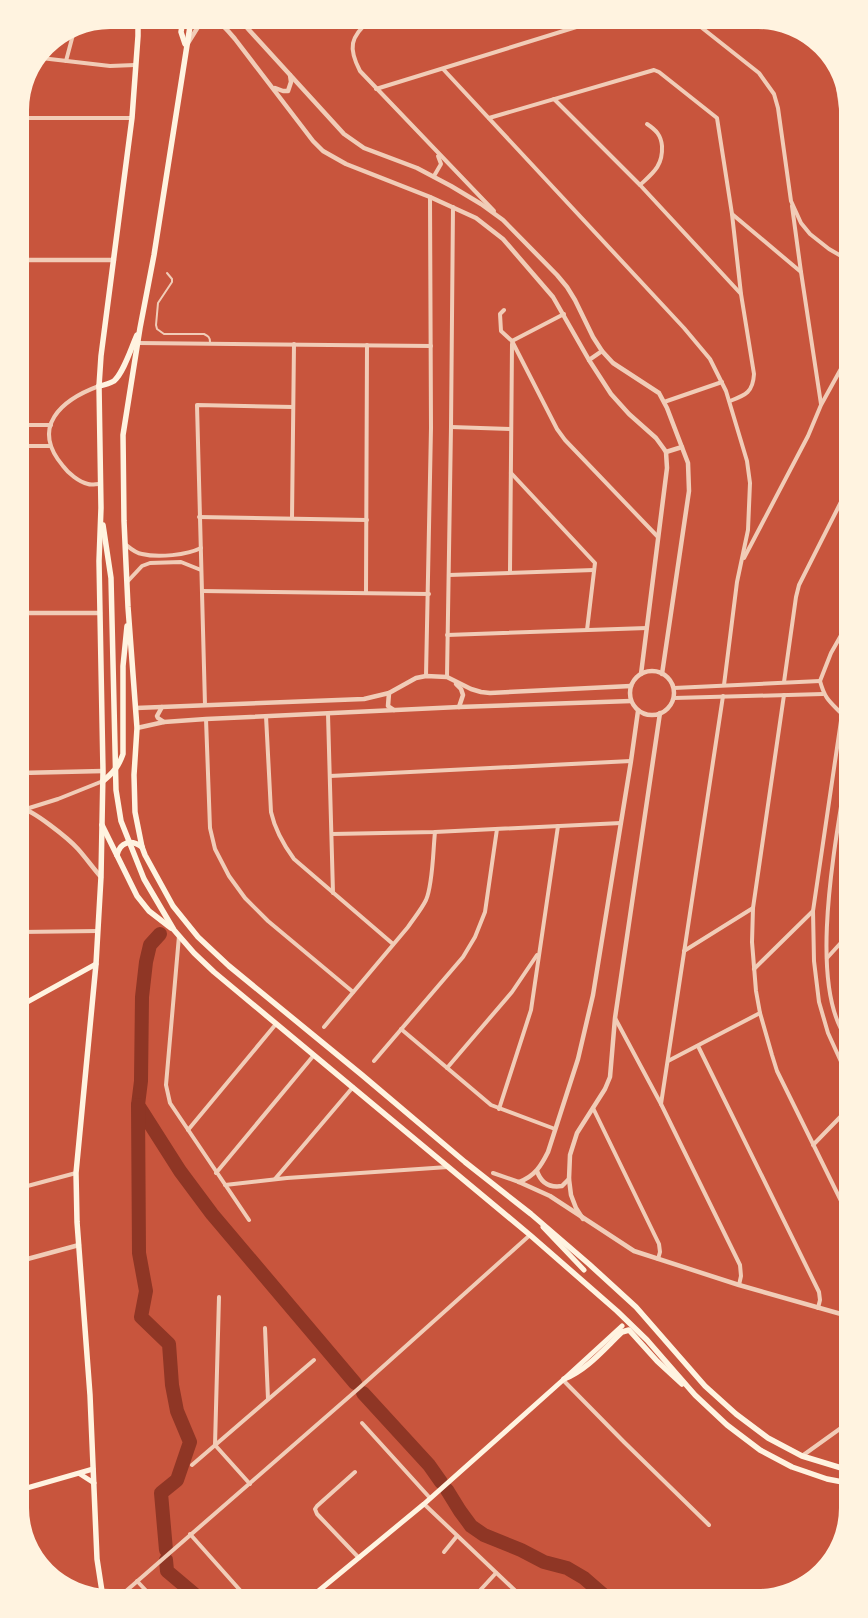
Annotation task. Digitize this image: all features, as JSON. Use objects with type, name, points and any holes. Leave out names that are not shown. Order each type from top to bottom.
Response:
[{"type":"main road","points":[[139,29],[132,118],[101,356],[99,386],[99,484],[111,578],[116,790],[121,821],[134,856],[144,879],[166,918],[194,953],[214,972],[530,1235],[617,1311],[647,1340],[695,1395]]},
{"type":"main road","points":[[182,29],[186,46]]},
{"type":"main road","points":[[189,29],[154,255],[123,436],[128,607],[137,728],[134,775],[135,812],[142,847],[156,878],[173,906],[198,937],[229,966],[589,1264],[630,1301],[705,1386],[736,1414],[768,1438],[802,1456],[839,1467]]},
{"type":"main road","points":[[99,386],[115,380],[140,328]]},
{"type":"main road","points":[[101,508],[99,561],[103,771],[101,877],[96,964],[76,1173],[78,1245],[90,1395],[97,1559],[102,1589]]},
{"type":"main road","points":[[103,781],[114,772],[123,754],[123,666],[128,607]]},
{"type":"main road","points":[[101,823],[128,880],[143,903],[159,920],[174,930]]},
{"type":"main road","points":[[117,855],[120,847],[129,842],[134,842],[142,847]]},
{"type":"main road","points":[[29,1001],[96,964]]},
{"type":"main road","points":[[530,1214],[584,1270]]},
{"type":"main road","points":[[321,1589],[424,1504],[622,1326]]},
{"type":"main road","points":[[564,1380],[583,1369],[622,1332],[629,1330],[656,1361],[727,1425],[760,1450],[792,1467],[839,1482]]},
{"type":"main road","points":[[29,1488],[93,1469]]},
{"type":"main road","points":[[80,1474],[94,1483]]},
{"type":"street","points":[[186,46],[197,29]]},
{"type":"street","points":[[227,29],[314,141],[324,151],[346,164],[430,197],[476,218],[502,239],[554,297],[589,360],[615,400],[656,438],[666,452],[667,468],[641,674]]},
{"type":"street","points":[[248,29],[353,141],[375,153],[406,163],[434,176],[475,200],[503,220]]},
{"type":"street","points":[[359,29],[354,38],[352,50],[354,60],[360,70],[436,152],[567,287],[602,351],[613,362],[659,393],[664,402],[688,464],[689,491],[662,674]]},
{"type":"street","points":[[376,89],[570,29]]},
{"type":"street","points":[[703,29],[759,73],[774,94],[778,108],[792,201],[800,272],[821,405]]},
{"type":"street","points":[[66,61],[72,39]]},
{"type":"street","points":[[46,59],[110,66],[135,65]]},
{"type":"street","points":[[443,68],[702,348],[722,382],[730,401],[747,461],[750,483],[748,530],[737,582],[724,685]]},
{"type":"street","points":[[489,118],[649,70],[659,72],[717,118],[754,374],[754,382],[751,389],[744,396],[730,401]]},
{"type":"street","points":[[272,86],[283,91],[288,90],[290,75]]},
{"type":"street","points":[[554,99],[640,185],[741,294]]},
{"type":"street","points":[[29,118],[132,118]]},
{"type":"street","points":[[640,185],[658,167],[662,156],[662,144],[658,133],[647,124]]},
{"type":"street","points":[[434,176],[441,164],[436,152]]},
{"type":"street","points":[[426,676],[429,594],[432,346],[430,197]]},
{"type":"street","points":[[792,201],[810,234],[839,255]]},
{"type":"street","points":[[447,677],[452,208]]},
{"type":"street","points":[[732,214],[800,272]]},
{"type":"street","points":[[29,260],[114,260]]},
{"type":"street","points":[[504,310],[500,314],[501,331],[512,341],[557,429],[565,440],[658,537]]},
{"type":"street","points":[[512,341],[564,314]]},
{"type":"street","points":[[510,572],[512,341]]},
{"type":"street","points":[[138,343],[432,346]]},
{"type":"street","points":[[292,518],[294,344]]},
{"type":"street","points":[[366,593],[367,345]]},
{"type":"street","points":[[589,360],[602,351]]},
{"type":"street","points":[[742,562],[839,372]]},
{"type":"street","points":[[664,402],[722,382]]},
{"type":"street","points":[[99,386],[84,392],[66,403],[59,410],[48,435],[50,446],[56,458],[72,474],[88,484],[99,484]]},
{"type":"street","points":[[205,705],[197,405],[293,407]]},
{"type":"street","points":[[29,425],[51,425]]},
{"type":"street","points":[[451,427],[511,429]]},
{"type":"street","points":[[29,446],[50,446]]},
{"type":"street","points":[[666,452],[682,447]]},
{"type":"street","points":[[511,473],[595,563],[587,630]]},
{"type":"street","points":[[784,682],[799,585],[839,505]]},
{"type":"street","points":[[200,517],[367,520]]},
{"type":"street","points":[[125,544],[133,551],[141,554],[182,554],[201,548]]},
{"type":"street","points":[[141,554],[142,566]]},
{"type":"street","points":[[128,581],[142,566],[150,563],[181,562],[202,570]]},
{"type":"street","points":[[449,575],[594,570]]},
{"type":"street","points":[[202,591],[429,594]]},
{"type":"street","points":[[29,613],[100,612]]},
{"type":"street","points":[[447,635],[647,628]]},
{"type":"street","points":[[839,639],[824,668],[820,681],[823,694],[839,711]]},
{"type":"street","points":[[648,671],[662,674],[669,679],[674,688],[674,698],[667,710],[654,716],[638,711],[631,701],[633,681],[648,671]]},
{"type":"street","points":[[136,708],[364,699],[389,693],[416,678],[426,676],[447,677],[454,682],[461,689],[463,695],[459,707]]},
{"type":"street","points":[[674,688],[820,681]]},
{"type":"street","points":[[454,682],[481,692],[490,693],[631,686]]},
{"type":"street","points":[[389,693],[388,706],[395,711]]},
{"type":"street","points":[[674,698],[823,694]]},
{"type":"street","points":[[784,695],[753,908],[752,942],[754,969],[760,1013],[777,1071],[839,1197]]},
{"type":"street","points":[[661,1104],[723,696]]},
{"type":"street","points":[[137,728],[164,722],[206,719],[631,701]]},
{"type":"street","points":[[162,707],[157,716],[164,722]]},
{"type":"street","points":[[519,1182],[529,1178],[537,1171],[548,1152],[578,1059],[594,995],[638,711]]},
{"type":"street","points":[[583,1219],[571,1195],[569,1179],[570,1155],[575,1138],[610,1077],[616,1018],[660,713]]},
{"type":"street","points":[[328,714],[334,892]]},
{"type":"street","points":[[266,716],[270,797],[274,827],[284,845],[294,859],[393,944]]},
{"type":"street","points":[[206,719],[210,828],[215,849],[229,876],[245,898],[268,921],[353,992]]},
{"type":"street","points":[[839,734],[813,911],[814,961],[819,1002],[828,1032],[839,1056]]},
{"type":"street","points":[[330,776],[631,761]]},
{"type":"street","points":[[29,773],[103,771]]},
{"type":"street","points":[[29,807],[58,799],[103,781]]},
{"type":"street","points":[[29,810],[77,847],[101,877]]},
{"type":"street","points":[[332,834],[435,832],[621,823]]},
{"type":"street","points":[[499,1109],[531,1010],[558,826]]},
{"type":"street","points":[[839,827],[827,910],[829,985],[839,1025]]},
{"type":"street","points":[[374,1061],[462,957],[475,937],[485,912],[497,829]]},
{"type":"street","points":[[324,1027],[417,914],[426,898],[430,883],[435,832]]},
{"type":"street","points":[[684,951],[753,908]]},
{"type":"street","points":[[754,969],[813,911]]},
{"type":"street","points":[[29,932],[98,931]]},
{"type":"street","points":[[179,936],[166,1085],[170,1103],[249,1220]]},
{"type":"street","points":[[827,958],[839,945]]},
{"type":"street","points":[[446,1068],[502,1004],[538,953]]},
{"type":"street","points":[[668,1061],[760,1013]]},
{"type":"street","points":[[616,1018],[661,1104],[740,1265],[741,1276],[739,1285]]},
{"type":"street","points":[[188,1130],[276,1024]]},
{"type":"street","points":[[401,1029],[483,1099],[499,1109],[555,1129]]},
{"type":"street","points":[[698,1046],[819,1292],[818,1308]]},
{"type":"street","points":[[216,1173],[314,1055]]},
{"type":"street","points":[[275,1180],[353,1087]]},
{"type":"street","points":[[593,1108],[659,1244],[658,1260]]},
{"type":"street","points":[[813,1145],[839,1118]]},
{"type":"street","points":[[225,1184],[448,1167]]},
{"type":"street","points":[[537,1171],[539,1177],[549,1186],[562,1186],[569,1179]]},
{"type":"street","points":[[29,1186],[76,1173]]},
{"type":"street","points":[[493,1173],[550,1196],[623,1246],[634,1251],[739,1285],[839,1314]]},
{"type":"street","points":[[128,1589],[250,1484],[530,1235]]},
{"type":"street","points":[[29,1259],[78,1245]]},
{"type":"street","points":[[219,1297],[215,1445],[250,1484]]},
{"type":"street","points":[[265,1328],[268,1400]]},
{"type":"street","points":[[192,1464],[314,1360]]},
{"type":"street","points":[[564,1380],[709,1525]]},
{"type":"street","points":[[362,1423],[430,1498]]},
{"type":"street","points":[[802,1456],[839,1429]]},
{"type":"street","points":[[355,1472],[316,1509],[317,1514],[359,1558]]},
{"type":"street","points":[[424,1504],[513,1589]]},
{"type":"street","points":[[190,1534],[239,1589]]},
{"type":"street","points":[[444,1552],[457,1536]]},
{"type":"street","points":[[481,1589],[496,1573]]},
{"type":"street","points":[[137,1581],[145,1589]]},
{"type":"lane","points":[[167,273],[172,282],[158,303],[157,330],[164,334],[204,334],[210,339],[210,344]]},
{"type":"waterway","points":[[160,934],[150,945],[146,962],[142,997],[141,1081],[138,1105],[180,1171],[212,1214],[355,1383]]},
{"type":"waterway","points":[[138,1105],[139,1253],[146,1291],[141,1317],[169,1344],[172,1385],[177,1411],[190,1442],[177,1480],[161,1493],[166,1550]]},
{"type":"waterway","points":[[363,1393],[429,1465],[441,1482]]},
{"type":"waterway","points":[[447,1490],[471,1526],[484,1535],[521,1550],[544,1562],[567,1568],[584,1578],[597,1589]]},
{"type":"waterway","points":[[166,1560],[167,1571],[188,1589]]}]
